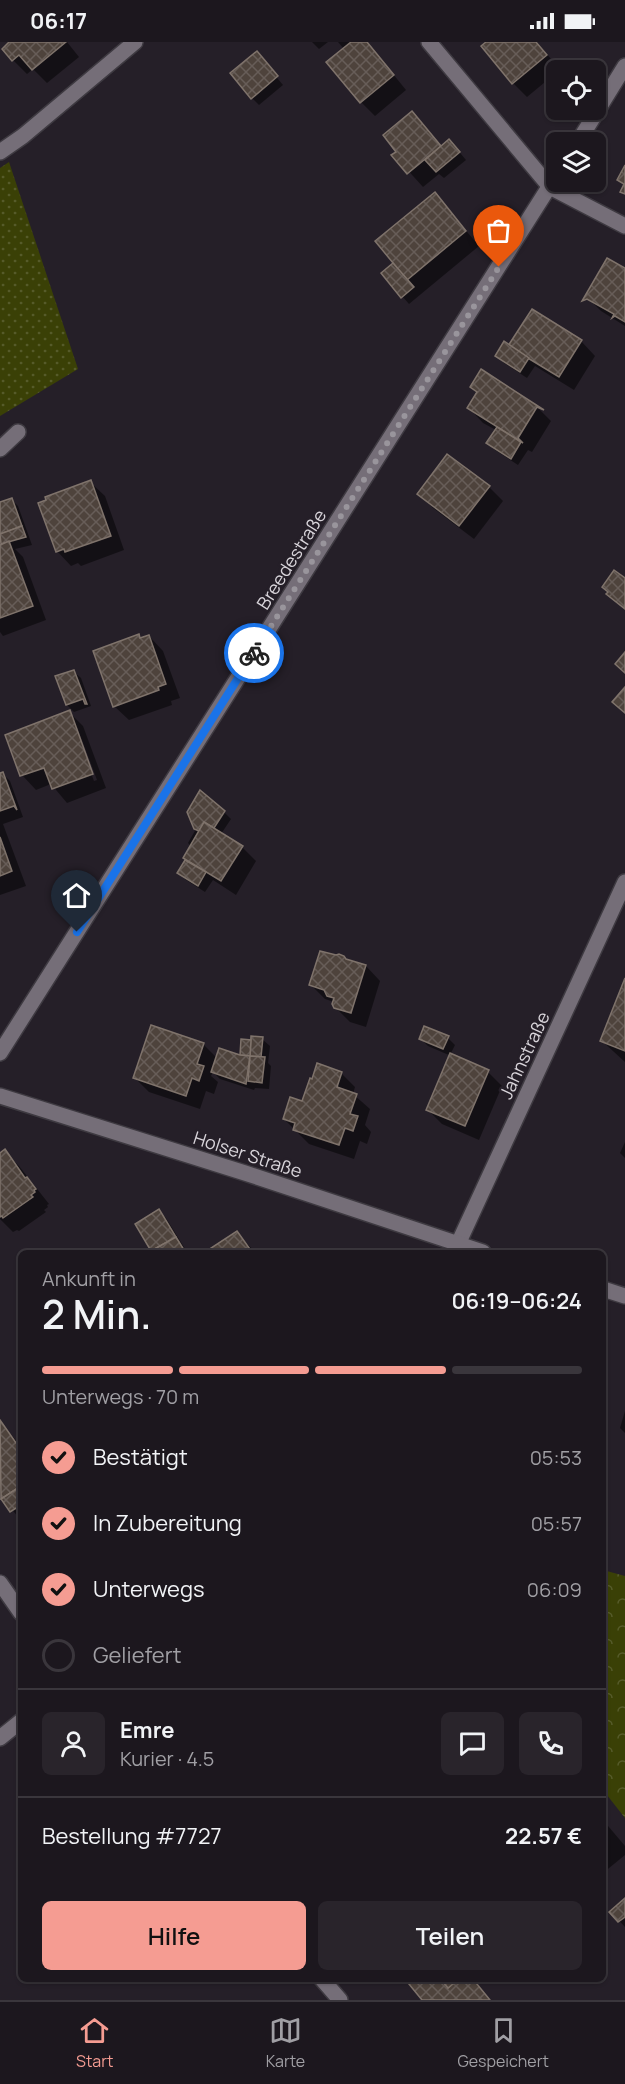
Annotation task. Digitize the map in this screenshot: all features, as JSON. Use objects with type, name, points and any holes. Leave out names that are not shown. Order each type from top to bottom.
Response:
[{"type":"street","points":[[0,152],[23,136],[135,42]]},
{"type":"street","points":[[429,42],[546,174]]},
{"type":"street","points":[[584,132],[625,66]]},
{"type":"street","name":"Breedestraße","points":[[0,1053],[547,192]]},
{"type":"street","points":[[569,192],[625,226]]},
{"type":"street","points":[[0,449],[18,432]]},
{"type":"street","name":"Jahnstraße","points":[[459,1245],[625,882]]},
{"type":"street","name":"Holser Straße","points":[[0,1096],[245,1173],[476,1250]]},
{"type":"street","points":[[606,1291],[625,1296]]},
{"type":"street","points":[[0,1583],[18,1608]]},
{"type":"street","points":[[0,1738],[18,1723]]},
{"type":"street","points":[[324,1982],[340,2000]]},
{"type":"green space","points":[[9,162],[78,369],[0,416],[0,168]]},
{"type":"green space","points":[[606,1571],[625,1576],[625,1818],[606,1794]]},
{"type":"building","points":[[9,42],[66,42],[32,70],[19,55],[12,61],[2,49]]},
{"type":"building","points":[[351,42],[367,42],[394,75],[360,103],[326,62]]},
{"type":"building","points":[[486,42],[536,42],[547,55],[512,84],[481,46]]},
{"type":"building","points":[[257,51],[278,76],[251,99],[230,73]]},
{"type":"building","points":[[412,111],[441,146],[407,174],[391,155],[396,152],[383,135]]},
{"type":"building","points":[[449,139],[460,152],[436,172],[425,160]]},
{"type":"building","points":[[625,165],[625,194],[620,192],[624,184],[617,180]]},
{"type":"building","points":[[435,192],[466,231],[407,280],[375,241]]},
{"type":"building","points":[[607,258],[625,268],[625,322],[615,316],[612,318],[614,314],[587,299],[582,301]]},
{"type":"building","points":[[393,263],[414,287],[401,298],[381,273]]},
{"type":"building","points":[[532,309],[582,340],[559,377],[508,346]]},
{"type":"building","points":[[504,341],[529,358],[520,372],[495,356]]},
{"type":"building","points":[[481,369],[544,410],[537,407],[518,438],[523,443],[467,408],[477,392],[470,387]]},
{"type":"building","points":[[497,427],[521,442],[511,459],[486,443]]},
{"type":"building","points":[[447,454],[490,486],[459,526],[417,494]]},
{"type":"building","points":[[91,480],[111,536],[65,552],[64,549],[56,552],[38,503],[46,500],[45,497]]},
{"type":"building","points":[[12,498],[22,526],[0,534],[0,502]]},
{"type":"building","points":[[22,526],[26,537],[1,544],[0,534]]},
{"type":"building","points":[[9,541],[33,606],[0,618],[0,545]]},
{"type":"building","points":[[614,570],[625,578],[625,609],[606,594],[608,592],[602,587]]},
{"type":"building","points":[[139,634],[140,638],[149,635],[166,684],[158,687],[159,690],[113,707],[93,651]]},
{"type":"building","points":[[625,652],[625,673],[615,664]]},
{"type":"building","points":[[74,670],[87,704],[83,699],[66,705],[55,676]]},
{"type":"building","points":[[625,687],[625,713],[612,702]]},
{"type":"building","points":[[70,710],[93,774],[52,789],[44,768],[20,776],[5,735]]},
{"type":"building","points":[[3,772],[17,810],[14,806],[0,811],[0,773]]},
{"type":"building","points":[[200,790],[225,811],[214,828],[204,822],[199,831],[194,829],[187,812]]},
{"type":"building","points":[[204,822],[243,846],[221,881],[183,858]]},
{"type":"building","points":[[0,837],[12,871],[0,876]]},
{"type":"building","points":[[185,860],[206,872],[198,886],[177,873]]},
{"type":"building","points":[[320,951],[339,954],[346,959],[366,965],[351,1013],[334,1008],[332,1004],[334,998],[327,996],[324,990],[309,985]]},
{"type":"building","points":[[625,978],[625,1051],[600,1041]]},
{"type":"building","points":[[151,1025],[204,1043],[197,1064],[204,1066],[199,1081],[192,1078],[186,1096],[133,1078]]},
{"type":"building","points":[[424,1026],[449,1036],[443,1049],[419,1039]]},
{"type":"building","points":[[251,1036],[263,1037],[261,1057],[250,1056]]},
{"type":"building","points":[[241,1039],[251,1040],[250,1056],[240,1055]]},
{"type":"building","points":[[219,1048],[250,1056],[246,1084],[211,1072]]},
{"type":"building","points":[[450,1053],[489,1070],[465,1126],[426,1110]]},
{"type":"building","points":[[250,1056],[265,1057],[262,1083],[248,1081]]},
{"type":"building","points":[[317,1063],[342,1072],[337,1087],[357,1094],[350,1114],[358,1116],[353,1131],[345,1128],[339,1145],[293,1130],[295,1123],[283,1119],[290,1097],[302,1101]]},
{"type":"building","points":[[5,1149],[25,1178],[27,1177],[36,1189],[31,1195],[33,1197],[3,1218],[0,1217],[0,1153]]},
{"type":"building","points":[[159,1209],[176,1237],[150,1250],[135,1224]]},
{"type":"building","points":[[237,1231],[251,1250],[208,1250]]},
{"type":"building","points":[[176,1237],[184,1250],[153,1250]]},
{"type":"building","points":[[0,1420],[18,1446],[18,1488],[1,1499]]},
{"type":"building","points":[[18,1488],[18,1507],[10,1512],[1,1499]]},
{"type":"building","points":[[625,1898],[625,1917],[618,1922],[609,1912]]},
{"type":"building","points":[[407,1982],[443,1982],[448,1988],[455,1982],[475,1982],[490,2000],[422,2000]]},
{"type":"building","points":[[443,1982],[455,1982],[448,1988]]},
{"type":"way so far","points":[[254,653],[499,267]]},
{"type":"route","points":[[77,932],[254,653]]}]
